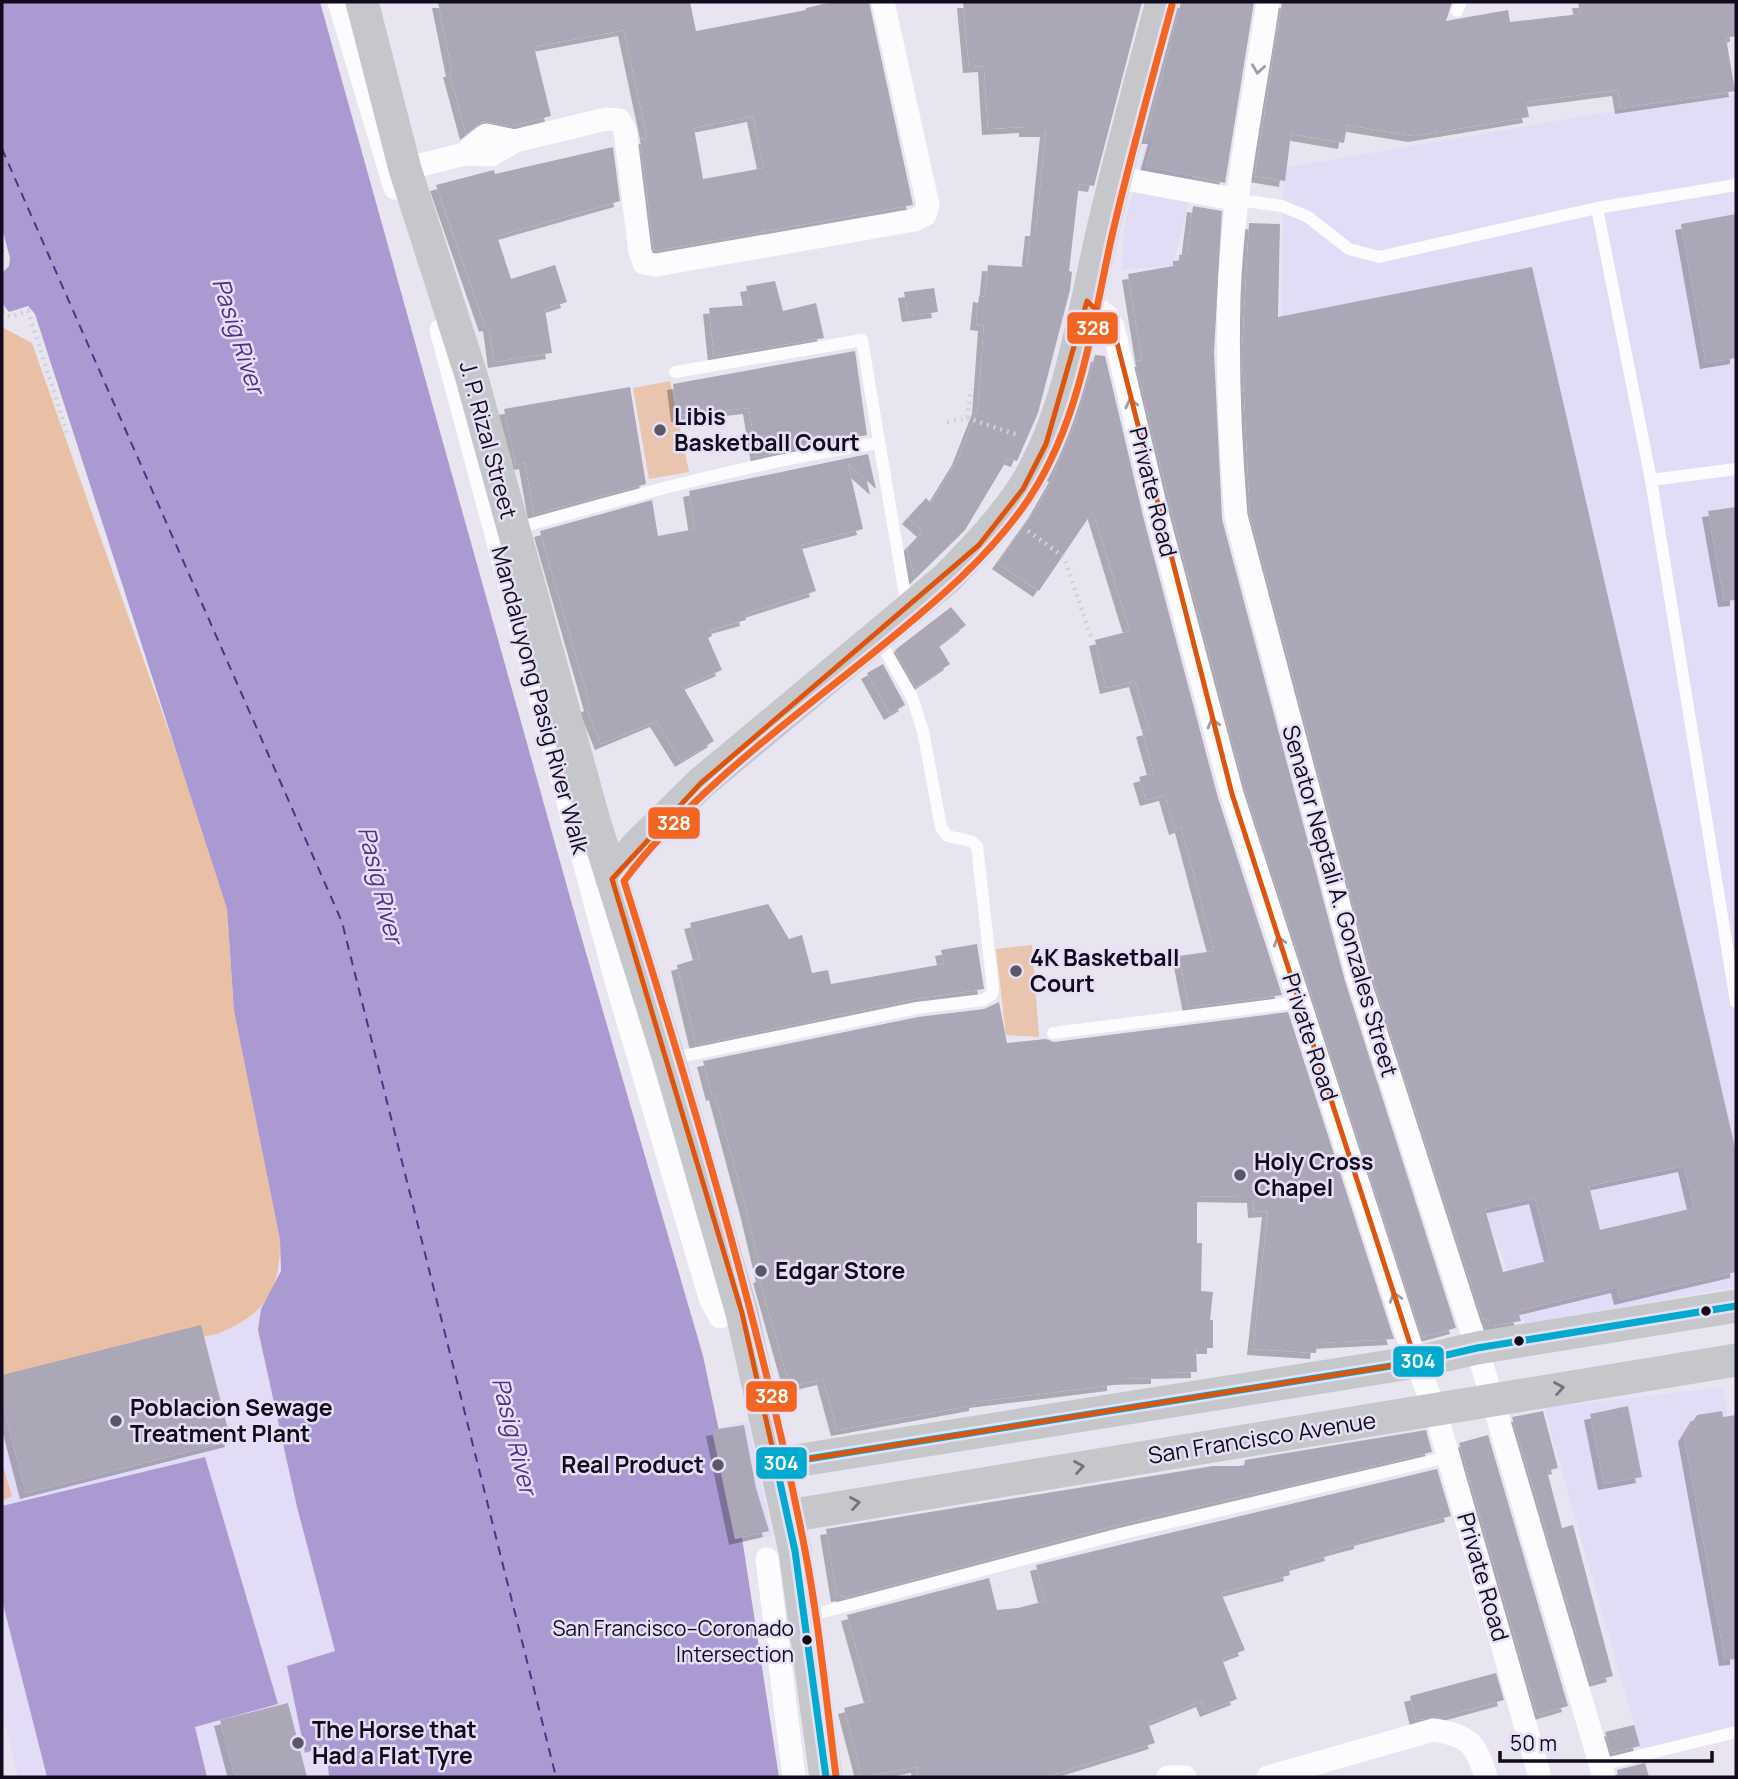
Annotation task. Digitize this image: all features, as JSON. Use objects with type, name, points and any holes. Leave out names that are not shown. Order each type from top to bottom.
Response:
[{"type":"street","name":"Mandaluyong Pasig River Walk","points":[[340,2],[383,154],[435,309],[618,988],[710,1298],[720,1317]]},
{"type":"street","name":"J. P. Rizal Street","points":[[362,2],[405,169],[471,375],[512,530],[612,879],[669,1059],[741,1313],[788,1517],[826,1777]]},
{"type":"street","points":[[405,169],[464,155],[491,155],[515,141],[606,119],[619,120],[625,131],[640,252],[645,263],[656,265],[915,220],[925,215],[928,205],[883,2]]},
{"type":"street","points":[[612,879],[636,848],[701,783],[947,578],[1004,515],[1023,489],[1045,444],[1073,364],[1115,177],[1162,2]]},
{"type":"street","name":"Senator Neptali A. Gonzales Street","points":[[1268,2],[1239,200],[1229,296],[1230,443],[1236,516],[1358,977],[1477,1348],[1603,1771]]},
{"type":"street","points":[[1115,177],[1239,200]]},
{"type":"street","name":"Private Road","points":[[1087,301],[1107,316],[1113,327],[1158,517],[1229,782],[1416,1362],[1435,1410],[1540,1777]]},
{"type":"street","points":[[776,1464],[1416,1362],[1477,1348],[1736,1306]]},
{"type":"street","name":"San Francisco Avenue","points":[[788,1517],[847,1504],[1736,1360]]},
{"type":"street","points":[[767,1559],[794,1777]]},
{"type":"street","points":[[1268,1777],[1433,1730],[1454,1733],[1477,1748],[1486,1777]]},
{"type":"street","points":[[1168,1777],[1185,1777]]},
{"type":"lane","points":[[1239,200],[1282,206],[1308,217],[1349,250],[1379,257],[1597,208],[1736,185]]},
{"type":"lane","points":[[1597,208],[1651,481],[1736,1002]]},
{"type":"lane","points":[[675,372],[862,340],[908,611]]},
{"type":"lane","points":[[512,530],[718,472],[787,457],[878,443]]},
{"type":"lane","points":[[1651,481],[1736,470]]},
{"type":"lane","points":[[669,1059],[917,1009],[983,1000],[991,995],[993,989],[977,846],[971,841],[947,836],[941,827],[923,731],[912,697],[877,637]]},
{"type":"lane","points":[[1053,1033],[1299,1002]]},
{"type":"lane","points":[[804,1617],[1119,1534],[1448,1457]]},
{"type":"lane","points":[[1603,1771],[1736,1732]]},
{"type":"path","points":[[2,250],[2,263]]},
{"type":"path","points":[[2,312],[10,317],[28,310],[67,433]]},
{"type":"path","points":[[967,418],[971,389]]},
{"type":"path","points":[[947,422],[967,418],[1045,444]]},
{"type":"path","points":[[1004,515],[1064,556],[1091,637]]},
{"type":"highlighted area","points":[[1087,301],[1113,327],[1232,794],[1416,1362],[776,1464],[742,1313],[612,879],[701,783],[979,545],[1023,489],[1046,444]]},
{"type":"shaded area","points":[[1183,2],[1238,2],[1173,265],[1122,270],[1124,227]]},
{"type":"shaded area","points":[[1736,95],[1736,1287],[1525,1325],[1499,1246],[1482,1206],[1280,376],[1284,168],[1620,110]]},
{"type":"shaded area","points":[[2,327],[32,343],[179,760],[227,909],[234,1011],[280,1240],[280,1258],[267,1299],[234,1327],[217,1334],[2,1375]]},
{"type":"shaded area","name":"Libis Basketball Court","points":[[670,381],[689,472],[649,479],[633,388]]},
{"type":"shaded area","name":"4K Basketball Court","points":[[1032,945],[1039,1037],[1006,1035],[996,949]]},
{"type":"shaded area","points":[[281,1271],[261,1309],[258,1330],[297,1507],[335,1651],[288,1666],[306,1753],[326,1746],[329,1777],[18,1777],[2,1713],[2,1342]]},
{"type":"shaded area","points":[[1723,1387],[1736,1470],[1736,1727],[1641,1749],[1544,1408]]},
{"type":"shaded area","points":[[748,1421],[772,1536],[733,1544],[709,1430]]},
{"type":"shaded area","points":[[2,1463],[12,1496],[2,1501]]},
{"type":"water","name":"Pasig River","points":[[2,2],[320,2],[573,908],[703,1356],[742,1538],[779,1777],[329,1777],[326,1746],[305,1753],[287,1666],[335,1651],[297,1507],[258,1330],[261,1309],[281,1271],[280,1240],[234,1011],[227,909],[35,314],[28,306],[9,312],[2,303],[2,273],[9,266],[10,258],[2,228]]},
{"type":"water","points":[[205,1457],[278,1704],[195,1727],[207,1777],[47,1777],[2,1600],[2,1506]]},
{"type":"building","points":[[438,2],[690,2],[696,31],[806,10],[832,2],[869,2],[913,205],[654,251],[640,139],[647,138],[624,30],[534,47],[551,116],[511,126],[483,121],[466,134],[449,71],[452,71]],"holes":[[[753,116],[764,168],[703,179],[694,128]]]},
{"type":"building","points":[[963,2],[1142,2],[1094,186],[1079,184],[1069,271],[1072,272],[1070,290],[1038,413],[1017,461],[1008,458],[965,530],[915,579],[907,548],[923,531],[908,518],[926,498],[931,503],[958,459],[978,408],[984,325],[976,324],[979,296],[985,297],[988,265],[1027,267],[1031,230],[1036,230],[1046,131],[1025,131],[1025,127],[988,129],[984,66],[969,67]]},
{"type":"building","points":[[1181,2],[1254,2],[1225,183],[1146,166],[1154,138],[1146,138]]},
{"type":"building","points":[[1282,2],[1452,2],[1446,21],[1508,10],[1510,22],[1580,14],[1578,2],[1736,2],[1736,36],[1726,38],[1735,91],[1621,108],[1618,90],[1526,102],[1529,117],[1414,136],[1347,125],[1344,143],[1291,134],[1285,181],[1255,176]]},
{"type":"building","points":[[613,147],[620,201],[497,236],[511,279],[555,265],[567,302],[545,309],[552,353],[494,362],[489,325],[485,326],[436,185],[494,170],[495,174]]},
{"type":"building","points":[[1193,206],[1222,211],[1214,352],[1222,519],[1345,981],[1456,1328],[1422,1337],[1245,790],[1172,514],[1135,360],[1142,361],[1128,274],[1179,265],[1179,255],[1187,254]]},
{"type":"building","points":[[1736,214],[1736,358],[1706,363],[1681,224]]},
{"type":"building","points":[[1249,223],[1280,224],[1278,317],[1532,267],[1736,1152],[1736,1272],[1620,1299],[1617,1287],[1518,1311],[1521,1321],[1490,1326],[1488,1318],[1483,1320],[1371,973],[1250,514],[1242,352]],"holes":[[[1684,1166],[1694,1208],[1600,1230],[1589,1186]],[[1535,1198],[1551,1260],[1503,1272],[1485,1209]]]},
{"type":"building","points":[[775,281],[783,311],[816,303],[824,338],[714,356],[709,308],[750,305],[746,286]]},
{"type":"building","points":[[934,288],[938,312],[908,316],[904,292]]},
{"type":"building","points":[[855,351],[867,435],[757,457],[749,408],[677,416],[673,384]]},
{"type":"building","points":[[1095,355],[1105,356],[1144,520],[1218,798],[1282,995],[1189,1007],[1179,956],[1214,951],[1181,827],[1175,829],[1165,795],[1146,800],[1139,777],[1154,773],[1142,731],[1149,729],[1135,681],[1106,688],[1095,640],[1130,631],[1093,511],[1039,591],[998,563],[1035,511],[1055,476],[1053,475],[1075,425]]},
{"type":"building","points":[[630,387],[646,484],[534,514],[525,463],[516,465],[504,409]]},
{"type":"building","points":[[868,454],[876,489],[848,464],[863,529],[801,545],[816,591],[745,614],[746,620],[710,630],[712,636],[708,638],[722,670],[683,687],[714,741],[681,761],[656,721],[601,744],[586,707],[590,705],[540,531],[652,500],[658,536],[695,529],[689,491]]},
{"type":"building","points":[[1736,507],[1736,600],[1724,601],[1708,511]]},
{"type":"building","points":[[951,607],[966,625],[939,646],[950,664],[916,687],[895,650]]},
{"type":"building","points":[[883,664],[905,705],[890,714],[867,673]]},
{"type":"building","points":[[768,904],[789,939],[802,935],[812,973],[828,970],[831,984],[944,964],[941,950],[977,944],[984,989],[915,999],[696,1045],[677,965],[700,958],[690,923]]},
{"type":"building","points":[[999,1002],[1007,1043],[1046,1039],[1054,1042],[1288,1012],[1394,1339],[1317,1343],[1316,1353],[1253,1349],[1268,1211],[1254,1212],[1253,1197],[1197,1196],[1197,1243],[1202,1243],[1201,1291],[1213,1292],[1210,1320],[1213,1320],[1213,1348],[1196,1348],[1197,1372],[1157,1373],[1157,1378],[1113,1379],[1113,1385],[975,1402],[975,1405],[837,1430],[823,1379],[790,1387],[759,1277],[762,1276],[747,1213],[715,1094],[712,1095],[703,1061],[918,1017],[984,1009]]},
{"type":"building","name":"Poblacion Sewage Treatment Plant","points":[[201,1325],[231,1441],[26,1493],[2,1401],[2,1375]]},
{"type":"building","points":[[1628,1406],[1642,1477],[1604,1484],[1590,1414]]},
{"type":"building","points":[[1543,1411],[1558,1468],[1547,1471],[1562,1528],[1573,1525],[1613,1676],[1591,1682],[1512,1417]]},
{"type":"building","points":[[1722,1411],[1723,1417],[1736,1415],[1736,1659],[1725,1660],[1684,1436],[1697,1415]]},
{"type":"building","points":[[744,1425],[756,1488],[769,1531],[735,1539],[712,1430]]},
{"type":"building","points":[[1426,1430],[1432,1452],[1118,1525],[843,1598],[842,1595],[837,1596],[826,1529],[1213,1466],[1244,1466],[1245,1460]]},
{"type":"building","points":[[1488,1435],[1568,1706],[1537,1715],[1459,1443]]},
{"type":"building","points":[[1437,1469],[1451,1516],[1360,1540],[1360,1543],[1330,1551],[1331,1555],[1288,1567],[1290,1575],[1221,1593],[1245,1650],[1222,1659],[1237,1699],[1206,1711],[1202,1701],[1148,1723],[1155,1743],[1045,1777],[918,1777],[917,1767],[862,1777],[844,1708],[871,1701],[847,1615],[989,1578],[997,1610],[1018,1608],[1045,1601],[1036,1565]]},
{"type":"building","points":[[1496,1673],[1504,1700],[1442,1717],[1416,1720],[1410,1696]]},
{"type":"building","points":[[288,1703],[307,1777],[235,1777],[220,1720]]},
{"type":"building","points":[[1634,1725],[1640,1746],[1612,1753],[1605,1732]]},
{"type":"building","points":[[1645,1763],[1649,1777],[1618,1777],[1617,1770]]},
{"type":"ferry route","points":[[2,149],[342,922],[556,1777]]},
{"type":"transit line","name":"328","points":[[836,1776],[809,1574],[767,1377],[700,1128],[624,881],[652,847],[716,782],[912,621],[962,576],[1007,528],[1040,480],[1056,448],[1080,380],[1118,210],[1172,5]]},
{"type":"transit line","name":"304","points":[[826,1777],[795,1551],[776,1464],[1416,1362],[1477,1348],[1736,1306]]},
{"type":"place","name":"Libis Basketball Court","points":[[660,430]]},
{"type":"place","name":"4K Basketball Court","points":[[1016,971]]},
{"type":"place","name":"Holy Cross Chapel","points":[[1240,1175]]},
{"type":"place","name":"Edgar Store","points":[[761,1271]]},
{"type":"place","name":"Poblacion Sewage Treatment Plant","points":[[116,1421]]},
{"type":"place","name":"Real Product","points":[[718,1465]]},
{"type":"place","name":"San Francisco–Coronado Intersection","points":[[807,1640]]},
{"type":"place","name":"The Horse that Had a Flat Tyre","points":[[298,1743]]}]
